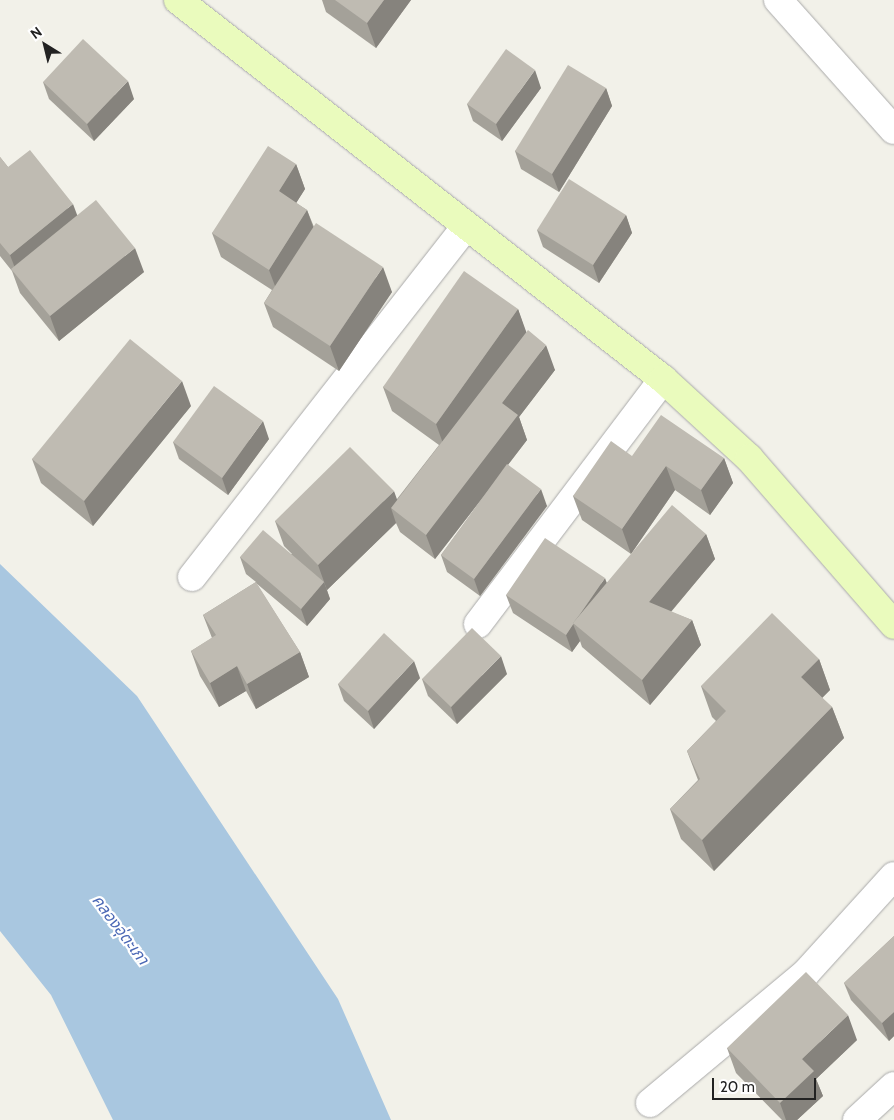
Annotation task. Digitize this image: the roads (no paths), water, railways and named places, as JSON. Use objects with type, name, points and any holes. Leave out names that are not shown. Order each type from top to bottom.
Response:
[{"type":"street","points":[[178,0],[663,379],[750,458],[894,625]]},
{"type":"street","points":[[778,0],[894,130]]},
{"type":"street","points":[[192,577],[466,226]]},
{"type":"street","points":[[478,624],[663,379]]},
{"type":"street","points":[[650,1103],[804,974],[894,876]]},
{"type":"street","points":[[857,1120],[894,1086]]},
{"type":"water","name":"คลองอุ่ตะเภา","points":[[0,564],[137,696],[338,999],[391,1120],[113,1120],[51,995],[0,931]]}]
